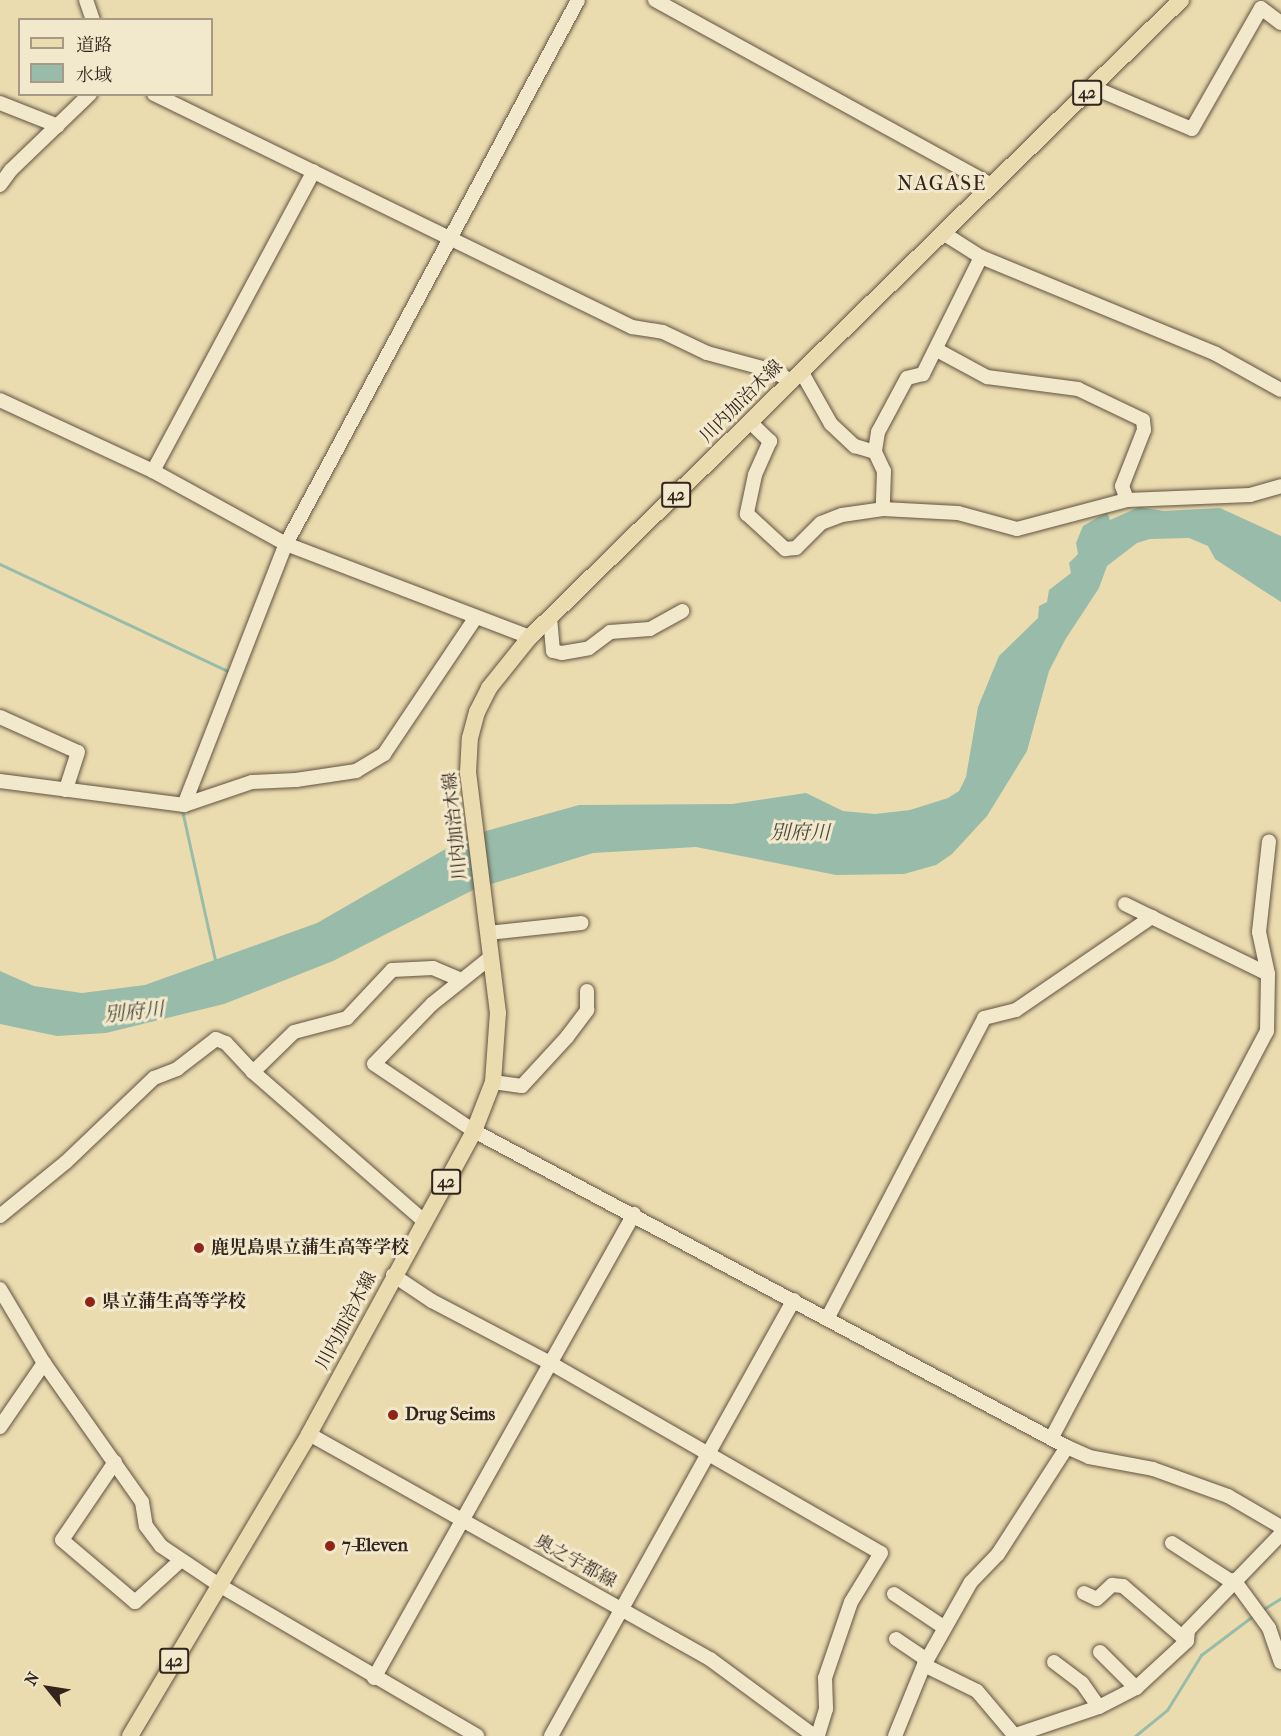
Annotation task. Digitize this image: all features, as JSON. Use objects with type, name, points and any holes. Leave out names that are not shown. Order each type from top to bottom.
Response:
[{"type":"main road","name":"川内加治木線","points":[[130,1736],[309,1434],[393,1275],[474,1131],[493,1082],[498,1013],[468,773],[477,712],[504,665],[550,617],[1181,0]]},
{"type":"street","points":[[86,0],[92,18]]},
{"type":"street","points":[[184,805],[286,544],[578,0]]},
{"type":"street","points":[[655,0],[991,185]]},
{"type":"street","points":[[1092,87],[1192,129],[1261,8],[1281,23]]},
{"type":"street","points":[[0,185],[11,170],[88,96]]},
{"type":"street","points":[[158,96],[632,327],[663,332],[707,353],[797,376],[831,424],[855,446],[875,452]]},
{"type":"street","points":[[0,103],[58,126]]},
{"type":"street","points":[[153,471],[314,171]]},
{"type":"street","points":[[943,233],[981,257],[1216,354],[1281,390]]},
{"type":"street","points":[[883,509],[884,471],[875,452],[878,432],[907,378],[923,374],[937,350],[981,257]]},
{"type":"street","points":[[937,350],[987,376],[1078,388],[1143,420],[1144,430],[1122,486],[1127,500]]},
{"type":"street","points":[[0,400],[153,471],[286,544],[530,637]]},
{"type":"street","points":[[750,422],[770,441],[755,475],[747,514],[785,549],[796,548],[821,523],[842,515],[883,509],[957,513],[1017,530],[1127,500],[1250,495],[1281,486]]},
{"type":"street","points":[[550,617],[554,651],[562,653],[589,648],[610,632],[650,629],[682,611]]},
{"type":"street","points":[[0,781],[184,805],[252,782],[296,780],[356,771],[373,764],[384,754],[476,617]]},
{"type":"street","points":[[0,717],[78,752],[66,790]]},
{"type":"street","points":[[1052,1437],[1274,1031],[1268,974],[1259,932],[1269,842]]},
{"type":"street","points":[[1125,904],[1268,974]]},
{"type":"street","points":[[828,1317],[984,1018],[1016,1010],[1152,917]]},
{"type":"street","points":[[488,933],[581,923]]},
{"type":"street","points":[[491,957],[461,980],[374,1064],[474,1131],[828,1317],[1067,1447],[1089,1457],[1153,1469],[1228,1496],[1281,1527]]},
{"type":"street","points":[[254,1072],[294,1032],[347,1018],[392,970],[434,968],[461,980]]},
{"type":"street","points":[[493,1082],[522,1086],[567,1037],[587,1010],[587,991]]},
{"type":"street","points":[[0,1216],[66,1162],[154,1078],[177,1069],[216,1039],[226,1043],[254,1072],[424,1221]]},
{"type":"street","points":[[374,1678],[552,1364],[633,1214]]},
{"type":"street","points":[[393,1275],[432,1301],[552,1364],[881,1553],[851,1602],[825,1678],[826,1709],[816,1736]]},
{"type":"street","points":[[0,1289],[44,1363],[142,1502],[146,1526],[161,1546],[180,1561],[219,1585],[374,1678],[477,1736]]},
{"type":"street","points":[[551,1736],[624,1610],[794,1300]]},
{"type":"street","points":[[0,1427],[44,1363]]},
{"type":"street","name":"奥之宇都線","points":[[309,1434],[729,1671],[816,1736]]},
{"type":"street","points":[[895,1736],[926,1663],[971,1582],[998,1554],[1067,1447]]},
{"type":"street","points":[[115,1462],[62,1540],[135,1602],[180,1561]]},
{"type":"street","points":[[896,1639],[926,1663],[976,1691],[1014,1736],[1099,1707],[1136,1688],[1187,1641],[1188,1630],[1281,1534]]},
{"type":"street","points":[[1172,1543],[1233,1581],[1258,1612],[1281,1662]]},
{"type":"street","points":[[1084,1593],[1097,1599],[1112,1585],[1123,1586],[1187,1641]]},
{"type":"street","points":[[894,1594],[945,1628]]},
{"type":"street","points":[[1100,1652],[1136,1688]]},
{"type":"street","points":[[1053,1662],[1082,1683],[1099,1707]]},
{"type":"water","name":"別府川","points":[[1139,507],[1164,511],[1220,508],[1281,536],[1281,602],[1215,559],[1208,546],[1189,538],[1150,539],[1137,543],[1107,566],[1099,588],[1065,640],[1049,671],[1027,751],[987,816],[952,854],[936,865],[904,874],[836,875],[696,847],[593,853],[475,889],[333,961],[224,1004],[106,1033],[57,1036],[0,1024],[0,971],[34,986],[82,993],[145,985],[317,923],[468,836],[579,805],[732,804],[806,793],[843,811],[875,814],[910,810],[948,798],[959,791],[966,777],[978,707],[999,656],[1038,618],[1039,606],[1047,602],[1049,590],[1071,573],[1069,563],[1078,554],[1076,543],[1083,526],[1107,512],[1110,520]]},
{"type":"waterway","points":[[0,564],[229,672]]},
{"type":"waterway","points":[[180,800],[210,720]]},
{"type":"waterway","points":[[182,810],[216,965]]},
{"type":"waterway","points":[[1262,1610],[1281,1598]]},
{"type":"waterway","points":[[1135,1736],[1167,1710],[1201,1655],[1254,1615]]},
{"type":"place","name":"鹿児島県立蒲生高等学校","points":[[199,1248]]},
{"type":"place","name":"県立蒲生高等学校","points":[[90,1302]]},
{"type":"place","name":"Drug Seims","points":[[393,1415]]},
{"type":"place","name":"7-Eleven","points":[[330,1546]]},
{"type":"district","name":"NAGASE","points":[[942,183]]}]
